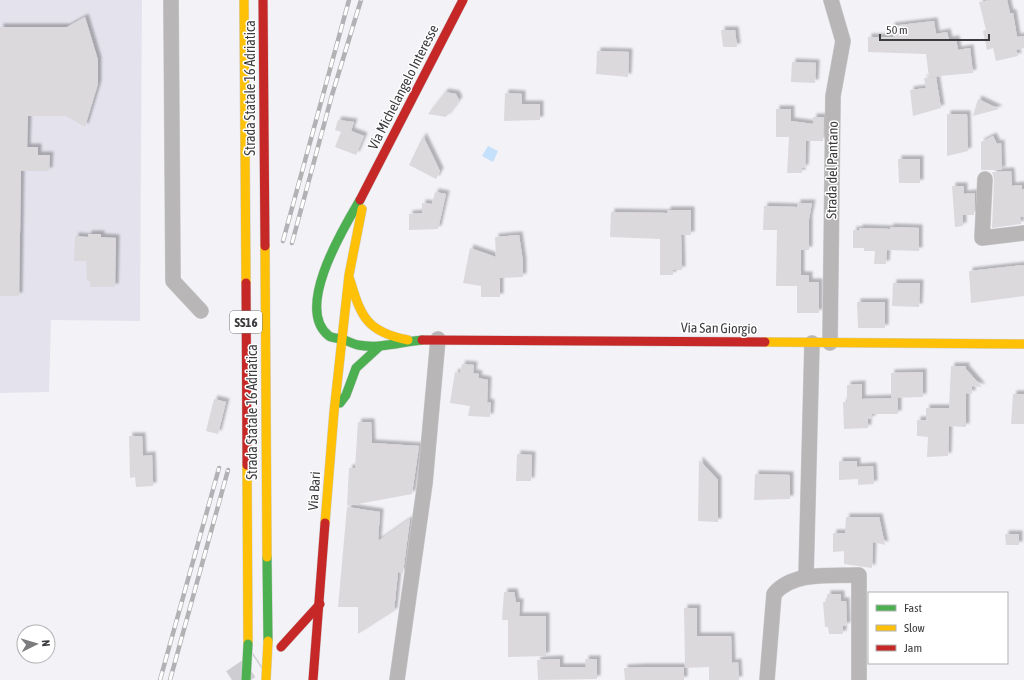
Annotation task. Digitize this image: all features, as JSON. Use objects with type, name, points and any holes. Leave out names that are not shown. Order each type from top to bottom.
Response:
[{"type":"main road","name":"Strada Statale 16 Adriatica","points":[[244,0],[248,644],[246,680]]},
{"type":"main road","name":"Strada Statale 16 Adriatica","points":[[263,0],[268,641],[266,680]]},
{"type":"main road","name":"Via Michelangelo Interesse","points":[[368,187],[359,218],[349,275],[342,339],[330,337],[320,326],[316,313],[317,294],[342,231],[368,187],[464,0]]},
{"type":"main road","name":"Via San Giorgio","points":[[349,275],[356,298],[365,316],[376,329],[394,337],[413,341]]},
{"type":"main road","points":[[364,331],[376,329]]},
{"type":"main road","points":[[342,339],[352,334]]},
{"type":"main road","name":"Via San Giorgio","points":[[342,339],[358,345],[380,346],[438,339],[1024,344]]},
{"type":"main road","name":"Via Bari","points":[[313,680],[313,646],[320,604],[334,412],[342,339]]},
{"type":"main road","points":[[334,412],[346,395],[356,368],[380,346]]},
{"type":"main road","points":[[295,646],[281,647],[320,604]]},
{"type":"street","points":[[171,0],[173,281],[201,312]]},
{"type":"street","name":"Strada del Pantano","points":[[830,343],[832,96],[843,41],[831,0]]},
{"type":"street","points":[[985,179],[982,238],[1024,233]]},
{"type":"street","points":[[397,680],[425,483],[438,339]]},
{"type":"street","points":[[806,577],[812,343]]},
{"type":"street","points":[[767,680],[774,594],[782,585],[806,577],[859,575],[859,680]]},
{"type":"shaded area","points":[[0,0],[142,0],[140,321],[51,320],[49,392],[0,393]]},
{"type":"water","points":[[488,146],[498,151],[493,162],[482,156]]},
{"type":"building","points":[[1007,0],[1010,13],[1013,13],[1017,37],[1024,36],[1024,48],[1016,50],[1018,56],[996,61],[993,48],[987,50],[983,31],[986,30],[979,2]]},
{"type":"building","points":[[85,17],[98,60],[98,84],[85,127],[66,116],[28,116],[27,147],[38,147],[38,155],[50,155],[49,171],[21,171],[19,296],[0,296],[0,27],[67,27]]},
{"type":"building","points":[[934,21],[936,34],[947,32],[949,40],[956,39],[958,50],[970,48],[973,73],[929,77],[926,54],[868,52],[868,37],[894,37],[891,26]]},
{"type":"building","points":[[721,30],[735,30],[737,47],[723,47]]},
{"type":"building","points":[[597,51],[629,52],[628,77],[596,74]]},
{"type":"building","points":[[792,62],[816,63],[815,83],[791,82]]},
{"type":"building","points":[[936,77],[941,108],[913,116],[910,90],[926,88],[924,78]]},
{"type":"building","points":[[445,92],[456,94],[459,100],[446,117],[428,114]]},
{"type":"building","points":[[505,93],[522,94],[522,104],[540,104],[540,120],[504,121]]},
{"type":"building","points":[[978,99],[999,109],[973,116]]},
{"type":"building","points":[[776,109],[791,109],[791,121],[813,124],[813,117],[824,117],[823,141],[806,141],[805,168],[802,168],[802,173],[787,173],[789,137],[776,137]]},
{"type":"building","points":[[947,114],[967,114],[968,151],[947,156]]},
{"type":"building","points":[[338,120],[354,122],[351,131],[364,136],[356,155],[335,147],[341,132],[335,130]]},
{"type":"building","points":[[423,136],[440,171],[436,179],[409,165]]},
{"type":"building","points":[[993,136],[997,144],[1001,143],[1002,170],[981,170],[981,142]]},
{"type":"building","points":[[898,159],[920,159],[920,183],[899,183]]},
{"type":"building","points":[[1011,171],[1012,186],[1022,185],[1022,190],[1024,189],[1024,216],[1020,217],[1021,224],[992,228],[994,179],[992,172]]},
{"type":"building","points":[[952,186],[964,186],[964,194],[975,193],[974,215],[963,215],[963,226],[955,227]]},
{"type":"building","points":[[435,192],[446,194],[438,229],[409,230],[409,214],[422,213],[422,203],[432,204]]},
{"type":"building","points":[[797,203],[812,203],[809,219],[809,250],[801,250],[801,275],[809,275],[809,282],[819,282],[819,313],[797,313],[797,286],[776,286],[777,230],[763,230],[764,206],[797,207]]},
{"type":"building","points":[[667,210],[691,210],[691,235],[681,235],[682,270],[673,270],[673,275],[660,275],[660,239],[610,237],[611,212],[667,213]]},
{"type":"building","points":[[890,227],[919,228],[919,251],[887,250],[886,264],[874,264],[875,251],[864,251],[864,248],[853,248],[853,230],[859,230],[859,228],[890,229]]},
{"type":"building","points":[[88,234],[101,234],[101,237],[116,238],[115,287],[90,287],[90,281],[87,281],[86,261],[74,261],[75,236],[88,237]]},
{"type":"building","points":[[519,235],[523,262],[523,277],[500,278],[500,297],[481,297],[481,286],[463,283],[470,248],[496,257],[495,237]]},
{"type":"building","points":[[1024,265],[1024,296],[971,303],[969,271]]},
{"type":"building","points":[[893,283],[920,283],[919,307],[892,306]]},
{"type":"building","points":[[857,302],[885,302],[885,328],[858,328]]},
{"type":"building","points":[[462,364],[474,365],[473,373],[479,374],[478,378],[488,380],[487,402],[491,403],[490,417],[468,416],[470,406],[450,403],[455,372],[460,373]]},
{"type":"building","points":[[951,366],[966,366],[966,369],[982,387],[972,386],[972,394],[966,393],[966,427],[949,426],[948,456],[927,457],[928,437],[917,436],[917,420],[926,420],[926,408],[949,408]]},
{"type":"building","points":[[923,372],[923,397],[891,398],[891,373]]},
{"type":"building","points":[[862,384],[862,399],[898,398],[898,414],[872,414],[872,419],[868,419],[868,428],[844,429],[843,402],[847,402],[847,385]]},
{"type":"building","points":[[1013,394],[1024,394],[1024,424],[1011,424]]},
{"type":"building","points":[[214,399],[226,402],[218,434],[206,431]]},
{"type":"building","points":[[358,422],[371,422],[372,443],[419,446],[412,494],[347,506],[349,468],[355,468]]},
{"type":"building","points":[[129,436],[142,436],[143,456],[152,455],[153,486],[136,487],[135,477],[130,478]]},
{"type":"building","points":[[517,454],[532,455],[531,481],[516,481]]},
{"type":"building","points":[[699,460],[718,480],[718,522],[698,521]]},
{"type":"building","points":[[839,461],[857,461],[857,467],[873,466],[874,484],[858,485],[858,479],[839,480]]},
{"type":"building","points":[[755,474],[790,475],[790,499],[754,500]]},
{"type":"building","points":[[347,507],[380,512],[378,541],[410,519],[403,573],[398,572],[394,611],[358,634],[358,607],[338,607]]},
{"type":"building","points":[[846,517],[879,517],[885,545],[873,542],[872,568],[844,564],[844,551],[833,552],[833,533],[845,533]]},
{"type":"building","points":[[1005,534],[1019,534],[1019,545],[1006,545]]},
{"type":"building","points":[[504,592],[514,592],[516,602],[520,602],[519,616],[546,616],[546,656],[508,657],[508,620],[502,620]]},
{"type":"building","points":[[827,594],[841,594],[841,601],[846,601],[847,626],[843,626],[843,634],[829,634],[828,627],[825,627],[823,602],[827,602]]},
{"type":"building","points":[[684,608],[697,608],[697,636],[731,636],[732,663],[738,662],[739,680],[709,680],[709,667],[685,668]]},
{"type":"building","points":[[560,659],[560,667],[586,667],[585,659],[597,659],[597,679],[538,680],[537,660]]},
{"type":"building","points":[[684,667],[684,680],[625,680],[624,668]]},
{"type":"tunnel","points":[[232,680],[259,662]]},
{"type":"railway","points":[[283,241],[349,0]]},
{"type":"railway","points":[[292,243],[332,95],[361,0]]},
{"type":"railway","points":[[160,680],[219,468]]},
{"type":"railway","points":[[170,680],[228,470]]},
{"type":"traffic: fast","points":[[360,200],[333,249],[325,269],[319,289],[317,307],[320,324],[329,336],[358,345],[382,346],[422,340]]},
{"type":"traffic: fast","points":[[340,403],[346,395],[356,368],[380,346]]},
{"type":"traffic: fast","points":[[267,557],[268,641]]},
{"type":"traffic: fast","points":[[246,680],[248,644]]},
{"type":"traffic: slow","points":[[244,0],[246,283]]},
{"type":"traffic: slow","points":[[325,523],[334,412],[349,275],[362,209]]},
{"type":"traffic: slow","points":[[265,246],[267,557]]},
{"type":"traffic: slow","points":[[350,280],[358,304],[368,321],[383,332],[394,337],[408,340]]},
{"type":"traffic: slow","points":[[765,342],[1024,344]]},
{"type":"traffic: slow","points":[[247,465],[248,644]]},
{"type":"traffic: slow","points":[[266,680],[268,641]]},
{"type":"traffic: jam","points":[[263,0],[265,246]]},
{"type":"traffic: jam","points":[[360,200],[463,0]]},
{"type":"traffic: jam","points":[[246,283],[247,465]]},
{"type":"traffic: jam","points":[[422,340],[765,342]]},
{"type":"traffic: jam","points":[[313,680],[325,523]]},
{"type":"traffic: jam","points":[[281,647],[320,604]]}]
